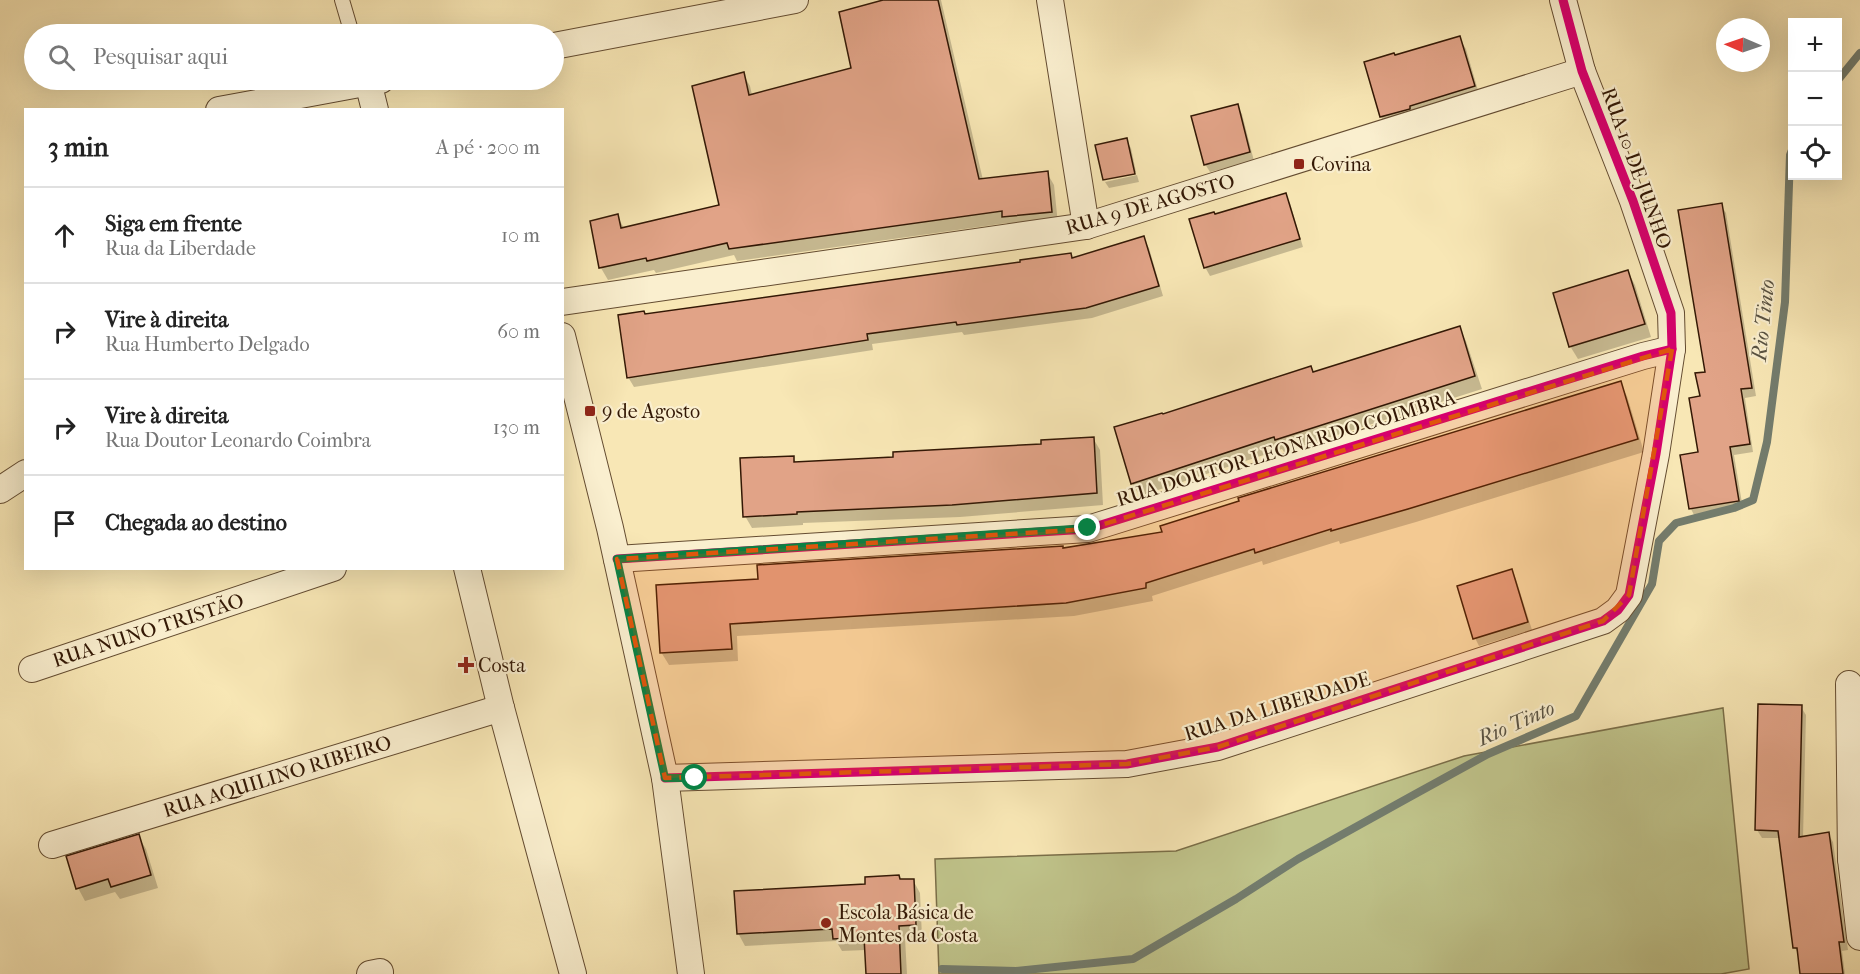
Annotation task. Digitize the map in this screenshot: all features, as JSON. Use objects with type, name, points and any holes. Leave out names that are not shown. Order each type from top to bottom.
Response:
[{"type":"street","points":[[564,44],[795,0]]},
{"type":"street","points":[[1050,0],[1086,226]]},
{"type":"street","name":"RUA 10 DE JUNHO","points":[[1563,0],[1582,71],[1633,201],[1671,312],[1672,349]]},
{"type":"street","name":"RUA 9 DE AGOSTO","points":[[564,302],[1086,226],[1582,71]]},
{"type":"street","points":[[229,108],[321,90]]},
{"type":"street","points":[[373,90],[375,108]]},
{"type":"street","points":[[564,344],[617,559],[665,778],[691,974]]},
{"type":"street","name":"RUA DOUTOR LEONARDO COIMBRA","points":[[617,559],[1088,528],[1632,359],[1672,349]]},
{"type":"street","name":"RUA DA LIBERDADE","points":[[665,778],[1127,764],[1218,747],[1603,621],[1618,610],[1629,595],[1656,454],[1672,349]]},
{"type":"street","points":[[0,490],[24,474]]},
{"type":"street","name":"RUA NUNO TRISTÃO","points":[[32,669],[327,570]]},
{"type":"street","points":[[467,570],[501,708],[573,974]]},
{"type":"street","points":[[1850,684],[1855,859],[1860,937]]},
{"type":"street","name":"RUA AQUILINO RIBEIRO","points":[[52,845],[501,708]]},
{"type":"street","points":[[370,974],[380,972],[380,974]]},
{"type":"lane","points":[[342,0],[349,24]]},
{"type":"highlighted area","points":[[1672,349],[1629,595],[1603,621],[1218,747],[1127,764],[665,778],[617,559],[1088,529]]},
{"type":"green space","points":[[1723,708],[1749,969],[1721,974],[939,974],[935,859],[1176,851],[1464,756]]},
{"type":"building","points":[[883,0],[938,0],[979,179],[1048,171],[1052,212],[1002,217],[1002,211],[729,249],[727,243],[647,261],[646,258],[599,268],[590,221],[618,214],[621,228],[719,205],[692,86],[744,72],[749,95],[851,68],[839,12]]},
{"type":"building","points":[[1460,36],[1475,86],[1380,117],[1364,62]]},
{"type":"building","points":[[1238,104],[1250,152],[1204,165],[1191,116]]},
{"type":"building","points":[[1127,138],[1135,174],[1103,180],[1095,145]]},
{"type":"building","points":[[1286,193],[1300,239],[1204,268],[1189,219],[1214,212],[1215,214]]},
{"type":"building","points":[[1722,203],[1752,388],[1741,389],[1750,444],[1730,447],[1739,501],[1689,509],[1680,455],[1698,452],[1689,398],[1700,396],[1695,373],[1705,372],[1678,210]]},
{"type":"building","points":[[1144,236],[1159,286],[1086,308],[867,334],[868,340],[627,378],[618,315],[644,311],[645,314],[1071,253],[1072,258]]},
{"type":"building","points":[[1628,270],[1645,324],[1569,347],[1553,293]]},
{"type":"building","points":[[1460,326],[1475,376],[1275,440],[1274,437],[1131,484],[1114,427],[1163,414],[1311,366],[1313,372]]},
{"type":"building","points":[[1621,381],[1638,439],[1255,553],[1254,549],[1146,583],[1146,588],[1066,603],[730,624],[732,649],[660,653],[656,585],[758,579],[757,565],[1063,546],[1063,548],[1162,532],[1160,526],[1239,501],[1238,498]]},
{"type":"building","points":[[1094,437],[1097,493],[952,505],[797,512],[797,514],[743,517],[740,458],[794,456],[794,462],[893,457],[893,452],[1041,444],[1041,440]]},
{"type":"building","points":[[1512,569],[1528,622],[1473,639],[1457,586]]},
{"type":"building","points":[[1758,704],[1802,705],[1799,837],[1829,832],[1844,942],[1839,942],[1843,974],[1800,974],[1797,948],[1793,948],[1778,831],[1755,830]]},
{"type":"building","points":[[139,834],[151,875],[111,887],[108,879],[76,889],[66,856]]},
{"type":"building","points":[[899,875],[900,879],[914,879],[916,925],[899,926],[901,974],[866,974],[864,937],[833,939],[832,929],[737,934],[734,891],[865,884],[865,877]]},
{"type":"waterway","name":"Rio Tinto","points":[[1842,75],[1860,53]]},
{"type":"waterway","name":"Rio Tinto","points":[[942,969],[1016,971],[1133,959],[1236,899],[1298,859],[1488,754],[1576,716],[1652,584],[1659,541],[1676,523],[1734,508],[1753,500],[1767,442],[1785,302],[1789,180]]},
{"type":"cycle path","points":[[665,778],[1127,764],[1218,747],[1603,621],[1618,610],[1629,595],[1656,454],[1672,349],[1671,313],[1633,201],[1582,71],[1563,0]]},
{"type":"cycle path","points":[[617,559],[1088,529],[1643,356],[1672,349]]},
{"type":"place","name":"Covina","points":[[1299,164]]},
{"type":"place","name":"9 de Agosto","points":[[590,411]]},
{"type":"place","name":"Costa","points":[[466,665]]},
{"type":"place","name":"Escola Básica de Montes da Costa","points":[[826,923]]},
{"type":"route","points":[[695,778],[665,778],[617,559],[1088,528]]}]
